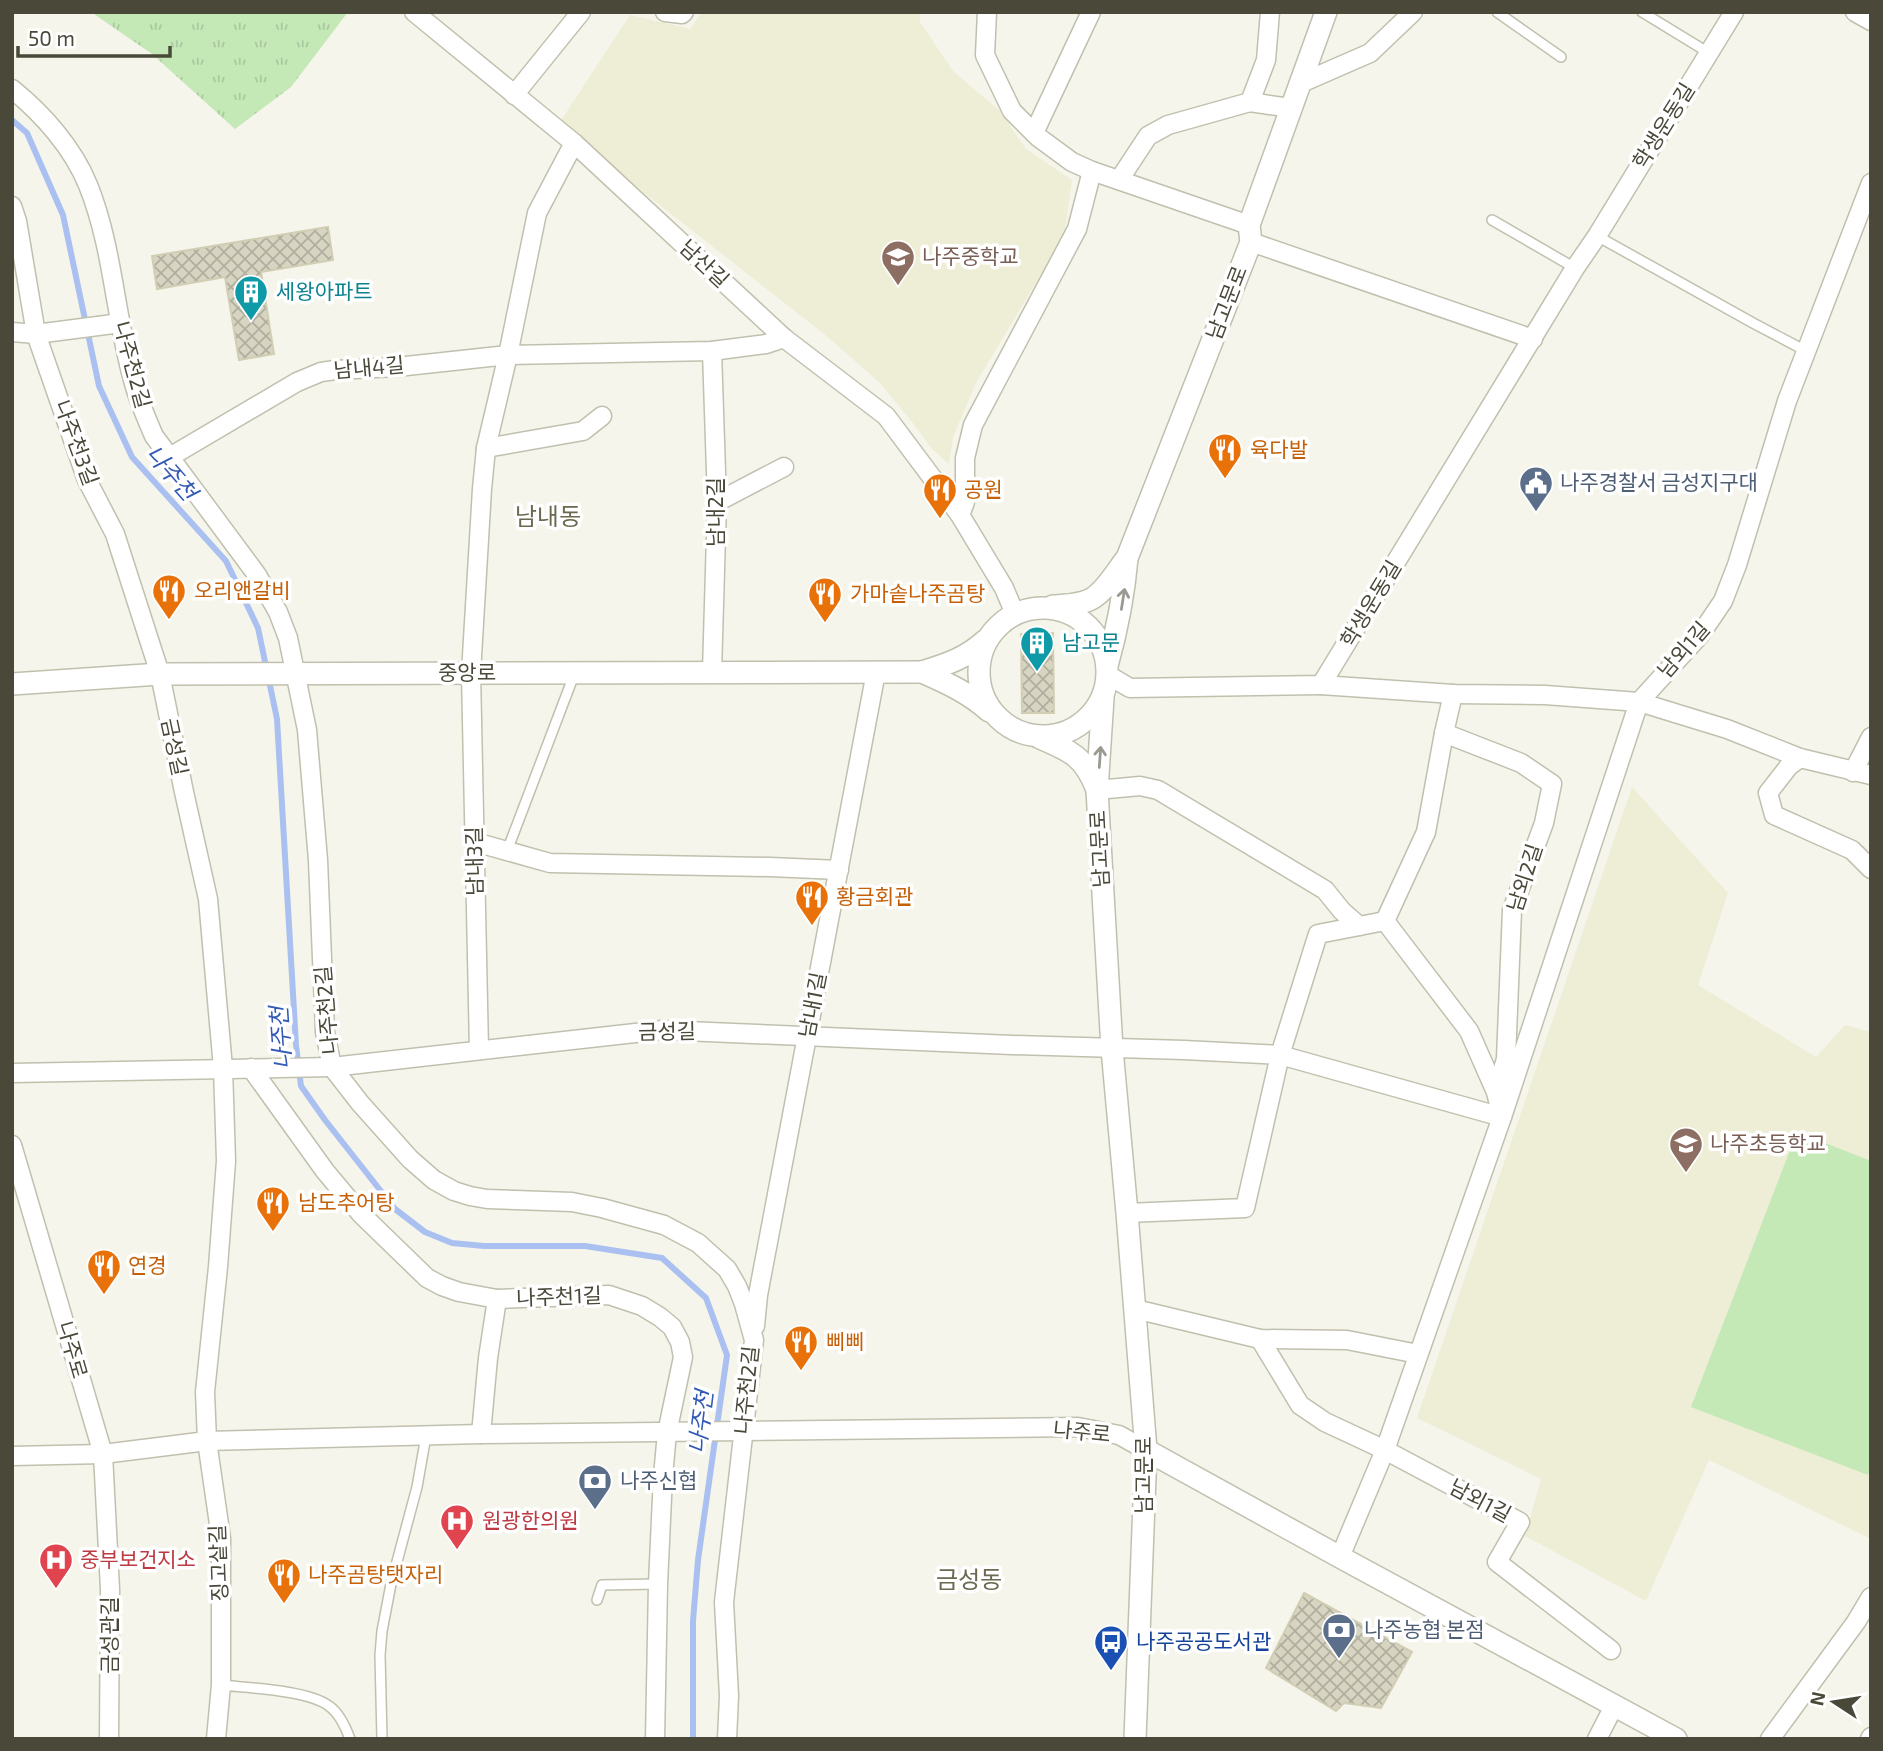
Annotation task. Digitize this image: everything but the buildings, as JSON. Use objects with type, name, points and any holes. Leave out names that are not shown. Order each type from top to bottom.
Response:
[{"type":"street","name":"남산길","points":[[414,12],[574,143],[783,338],[886,416],[960,515],[1004,589],[1015,614]]},
{"type":"street","points":[[514,95],[580,12]]},
{"type":"street","points":[[665,12],[684,12]]},
{"type":"street","points":[[987,12],[985,54],[1012,111],[1034,133],[1072,162],[1250,233],[1533,339]]},
{"type":"street","points":[[1034,133],[1091,12]]},
{"type":"street","points":[[1250,102],[1266,60],[1270,12]]},
{"type":"street","name":"남고문로","points":[[1127,558],[1250,233],[1290,108],[1326,12]]},
{"type":"street","points":[[1299,84],[1370,53],[1413,12]]},
{"type":"street","name":"학생운동길","points":[[1321,685],[1574,268],[1597,236],[1734,12]]},
{"type":"street","points":[[1855,12],[1871,20]]},
{"type":"street","name":"나주천2길","points":[[12,89],[54,130],[87,183],[103,231],[134,384],[154,436],[257,575],[278,612],[288,638],[292,673],[307,730],[318,860],[325,1032],[332,1067],[410,1159],[434,1180],[454,1191],[487,1199],[572,1202],[641,1217],[698,1242],[727,1269],[737,1286],[754,1340],[738,1430],[724,1602],[729,1696],[727,1739]]},
{"type":"street","points":[[1119,180],[1149,136],[1168,125],[1250,102],[1290,108]]},
{"type":"street","points":[[471,673],[486,448],[537,213],[574,143]]},
{"type":"street","points":[[960,515],[965,502],[965,458],[973,425],[1077,229],[1092,171]]},
{"type":"street","name":"남외1길","points":[[1340,1558],[1385,1450],[1502,1117],[1639,702],[1700,635],[1723,601],[1737,565],[1787,401],[1871,183]]},
{"type":"street","name":"나주천3길","points":[[12,206],[17,221],[18,260],[36,334],[87,480],[115,534],[160,674]]},
{"type":"street","points":[[12,332],[36,334],[121,323]]},
{"type":"street","name":"남내4길","points":[[168,458],[298,382],[321,372],[508,355],[712,351],[766,344],[783,338]]},
{"type":"street","name":"남내2길","points":[[712,351],[717,502],[712,672]]},
{"type":"street","points":[[486,448],[583,431],[602,416]]},
{"type":"street","points":[[717,502],[784,467]]},
{"type":"street","points":[[922,672],[972,652],[1000,623],[1020,611],[1072,605],[1092,599],[1127,558]]},
{"type":"street","points":[[1038,737],[1059,735],[1078,727],[1093,713],[1106,679],[1116,634],[1124,594],[1127,558]]},
{"type":"street","points":[[1041,607],[1063,610],[1082,620],[1096,635],[1105,654],[1106,679],[1097,790]]},
{"type":"street","points":[[986,640],[979,661],[979,683],[986,704],[1000,721]]},
{"type":"street","name":"남내1길","points":[[754,1340],[758,1295],[876,671]]},
{"type":"street","points":[[922,672],[974,698],[1000,721],[1018,732],[1060,747],[1081,761],[1090,772],[1097,790]]},
{"type":"street","name":"중앙로","points":[[12,684],[160,674],[922,672]]},
{"type":"street","name":"남내3길","points":[[471,673],[479,1050]]},
{"type":"street","name":"금성길","points":[[160,674],[208,899],[223,1068]]},
{"type":"street","points":[[1106,679],[1130,688],[1321,685],[1639,702],[1727,729],[1800,758],[1862,774],[1871,737]]},
{"type":"street","points":[[1385,921],[1426,832],[1453,694]]},
{"type":"street","name":"남외2길","points":[[1444,733],[1521,763],[1552,784],[1544,823],[1512,910],[1506,1059],[1496,1092]]},
{"type":"street","points":[[1800,758],[1789,766],[1768,793],[1774,815],[1852,850],[1871,869]]},
{"type":"street","name":"남고문로","points":[[1135,1739],[1146,1450],[1112,1049],[1097,790],[1140,786],[1158,790],[1325,890],[1359,926]]},
{"type":"street","points":[[475,842],[550,863],[839,870]]},
{"type":"street","points":[[1127,1213],[1245,1208],[1280,1055],[1318,934],[1385,921]]},
{"type":"street","points":[[1112,1049],[1280,1055],[1502,1117],[1496,1092],[1469,1031],[1385,921]]},
{"type":"street","name":"금성길","points":[[12,1073],[332,1067],[662,1030],[1112,1049]]},
{"type":"street","points":[[207,1441],[205,1392],[226,1161],[223,1068]]},
{"type":"street","name":"나주천1길","points":[[250,1068],[361,1214],[419,1271],[442,1286],[497,1299],[609,1295],[628,1300],[660,1317],[671,1327],[680,1342],[683,1357],[663,1476],[654,1739]]},
{"type":"street","name":"나주로","points":[[12,1145],[103,1454],[207,1441],[481,1434],[1078,1427],[1119,1435],[1676,1739]]},
{"type":"street","points":[[481,1434],[497,1299]]},
{"type":"street","points":[[1135,1309],[1260,1339],[1347,1340],[1418,1354]]},
{"type":"street","points":[[1260,1339],[1300,1405],[1325,1422],[1385,1450]]},
{"type":"street","name":"징고샅길","points":[[207,1441],[221,1538],[221,1685],[216,1739]]},
{"type":"street","name":"남외1길","points":[[1385,1450],[1520,1522],[1497,1562],[1611,1650]]},
{"type":"street","points":[[12,1456],[103,1454]]},
{"type":"street","name":"금성관길","points":[[103,1454],[110,1589],[109,1739]]},
{"type":"street","points":[[1770,1739],[1856,1622],[1871,1597]]},
{"type":"street","points":[[1597,1739],[1614,1706]]},
{"type":"lane","points":[[1497,12],[1561,57]]},
{"type":"lane","points":[[1642,12],[1709,53]]},
{"type":"lane","points":[[1492,220],[1574,268]]},
{"type":"lane","points":[[1597,236],[1806,351]]},
{"type":"lane","name":"남내3길","points":[[507,851],[575,673]]},
{"type":"lane","points":[[382,1739],[380,1655],[384,1619],[417,1487],[425,1436]]},
{"type":"lane","points":[[597,1600],[602,1585],[658,1584]]},
{"type":"lane","points":[[221,1685],[308,1696],[330,1706],[350,1739]]},
{"type":"shaded area","name":"나주중학교","points":[[702,12],[920,12],[920,22],[953,71],[999,110],[1026,149],[1072,180],[1064,236],[977,381],[953,437],[949,464],[932,449],[880,383],[829,338],[558,125],[630,15],[690,29]]},
{"type":"shaded area","name":"나주초등학교","points":[[1632,787],[1728,893],[1698,985],[1816,1057],[1845,1025],[1871,1032],[1871,1539],[1709,1460],[1646,1601],[1525,1536],[1541,1479],[1417,1418]]},
{"type":"green space","points":[[91,12],[348,12],[291,87],[235,129],[152,54]]},
{"type":"green space","points":[[1797,1132],[1871,1161],[1871,1467],[1868,1475],[1691,1407]]},
{"type":"waterway","name":"나주천","points":[[12,120],[27,133],[63,215],[99,386],[132,457],[226,561],[258,628],[277,719],[296,1045],[301,1086],[395,1209],[425,1232],[452,1243],[484,1246],[585,1246],[662,1258],[706,1298],[727,1355],[698,1560],[693,1621],[693,1739]]},
{"type":"place","name":"나주중학교","points":[[898,287]]},
{"type":"place","name":"세왕아파트","points":[[251,322]]},
{"type":"place","name":"육다발","points":[[1225,480]]},
{"type":"place","name":"나주경찰서 금성지구대","points":[[1536,513]]},
{"type":"place","name":"공원","points":[[940,520]]},
{"type":"place","name":"오리앤갈비","points":[[169,621]]},
{"type":"place","name":"가마솥나주곰탕","points":[[825,624]]},
{"type":"place","name":"남고문","points":[[1037,673]]},
{"type":"place","name":"황금회관","points":[[812,927]]},
{"type":"place","name":"나주초등학교","points":[[1686,1174]]},
{"type":"place","name":"남도추어탕","points":[[273,1233]]},
{"type":"place","name":"연경","points":[[104,1296]]},
{"type":"place","name":"삐삐","points":[[801,1372]]},
{"type":"place","name":"나주신협","points":[[595,1511]]},
{"type":"place","name":"원광한의원","points":[[457,1551]]},
{"type":"place","name":"중부보건지소","points":[[56,1590]]},
{"type":"place","name":"나주곰탕탯자리","points":[[284,1605]]},
{"type":"place","name":"나주농협 본점","points":[[1339,1660]]},
{"type":"place","name":"나주공공도서관","points":[[1111,1672]]},
{"type":"district","name":"남내동","points":[[548,517]]},
{"type":"district","name":"금성동","points":[[969,1580]]}]
